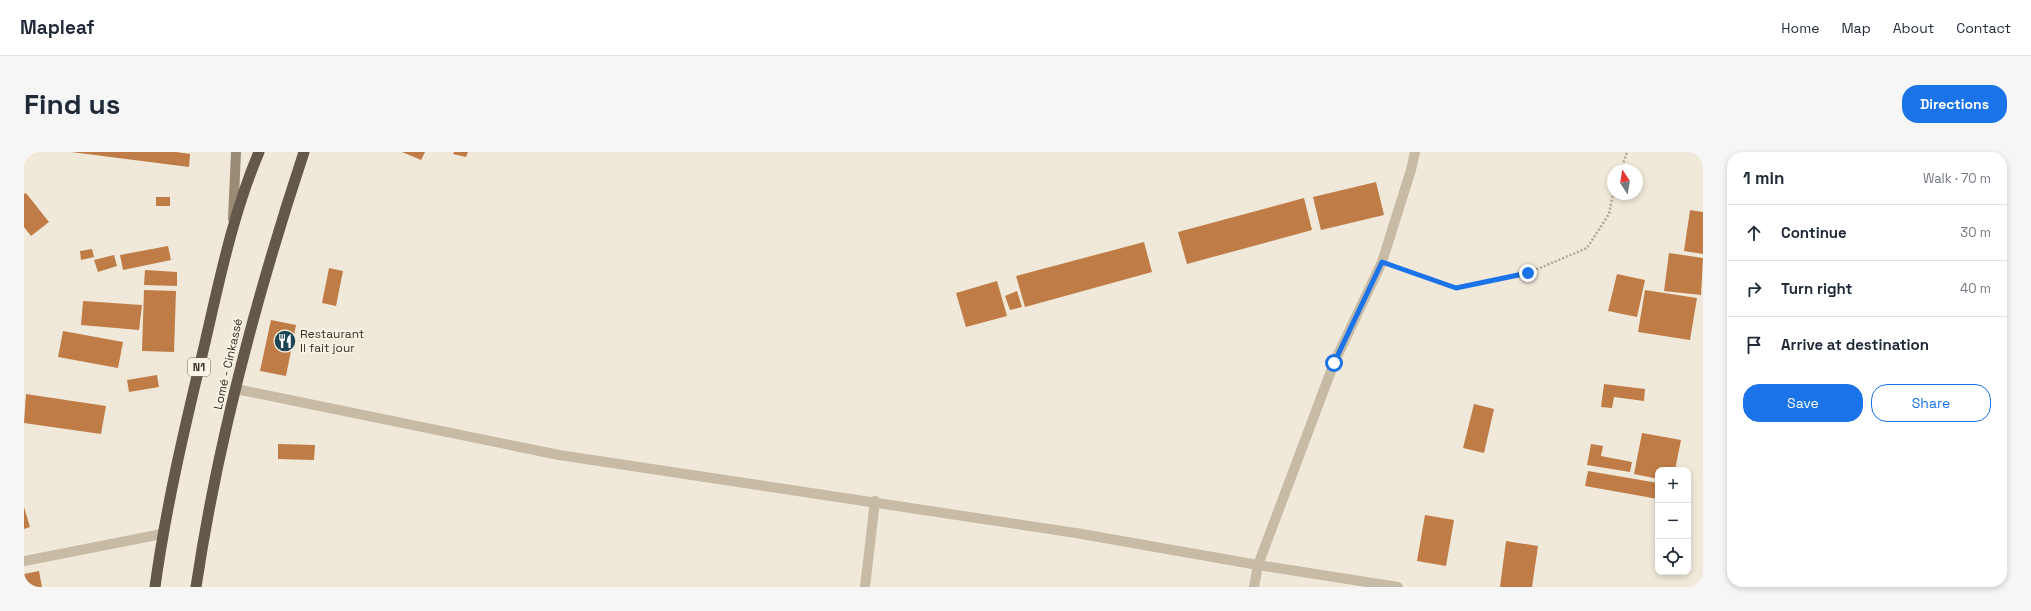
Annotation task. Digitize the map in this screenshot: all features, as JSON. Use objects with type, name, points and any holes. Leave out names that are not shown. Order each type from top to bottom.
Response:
[{"type":"highway","name":"N1","points":[[155,587],[162,534],[218,286],[251,171],[260,152]]},
{"type":"highway","name":"Lomé - Cinkassé","points":[[196,587],[204,537],[253,317],[304,152]]},
{"type":"main road","points":[[233,231],[236,152]]},
{"type":"street","points":[[1254,587],[1258,565],[1334,363],[1382,262],[1411,170],[1415,152]]},
{"type":"street","points":[[236,389],[559,455],[1076,532],[1258,565],[1398,587]]},
{"type":"street","points":[[865,587],[875,501]]},
{"type":"street","points":[[24,561],[162,534]]},
{"type":"path","points":[[1622,164],[1627,152]]},
{"type":"path","points":[[1382,262],[1456,288],[1528,273],[1587,248],[1609,214],[1612,200]]},
{"type":"building","points":[[71,152],[176,152],[190,154],[189,167]]},
{"type":"building","points":[[402,152],[425,152],[421,160]]},
{"type":"building","points":[[454,152],[468,152],[466,157],[453,154]]},
{"type":"building","points":[[1376,182],[1384,215],[1321,230],[1313,197]]},
{"type":"building","points":[[26,193],[49,222],[31,236],[24,227],[24,194]]},
{"type":"building","points":[[156,197],[170,197],[170,206],[156,206]]},
{"type":"building","points":[[1304,198],[1312,230],[1187,264],[1178,232]]},
{"type":"building","points":[[1690,210],[1703,212],[1703,254],[1684,251]]},
{"type":"building","points":[[1144,242],[1152,272],[1025,307],[1016,276]]},
{"type":"building","points":[[168,246],[171,260],[123,270],[120,255]]},
{"type":"building","points":[[92,249],[94,257],[81,260],[80,251]]},
{"type":"building","points":[[1669,253],[1703,258],[1701,295],[1664,291]]},
{"type":"building","points":[[114,255],[117,266],[98,272],[94,260]]},
{"type":"building","points":[[329,268],[343,271],[336,306],[322,303]]},
{"type":"building","points":[[145,270],[177,272],[177,286],[144,285]]},
{"type":"building","points":[[1617,274],[1645,280],[1637,317],[1608,311]]},
{"type":"building","points":[[997,281],[1007,316],[966,327],[956,293]]},
{"type":"building","points":[[144,290],[176,291],[174,352],[142,351]]},
{"type":"building","points":[[1645,290],[1697,298],[1690,340],[1638,332]]},
{"type":"building","points":[[1017,291],[1022,307],[1010,310],[1005,296]]},
{"type":"building","points":[[83,301],[142,305],[139,330],[81,325]]},
{"type":"building","points":[[271,320],[296,325],[286,376],[260,371]]},
{"type":"building","points":[[63,331],[123,342],[118,368],[58,357]]},
{"type":"building","points":[[157,375],[159,387],[129,392],[127,380]]},
{"type":"building","points":[[1604,384],[1645,389],[1644,401],[1614,397],[1612,408],[1601,407]]},
{"type":"building","points":[[26,394],[106,406],[101,434],[24,423]]},
{"type":"building","points":[[1474,404],[1494,409],[1484,453],[1463,448]]},
{"type":"building","points":[[1642,433],[1681,440],[1676,467],[1655,467],[1655,478],[1634,474]]},
{"type":"building","points":[[278,444],[315,445],[314,460],[278,459]]},
{"type":"building","points":[[1591,444],[1603,446],[1601,456],[1632,462],[1630,472],[1587,465]]},
{"type":"building","points":[[1588,471],[1655,482],[1655,498],[1585,486]]},
{"type":"building","points":[[24,507],[30,527],[24,529]]},
{"type":"building","points":[[1425,515],[1454,520],[1446,566],[1417,561]]},
{"type":"building","points":[[1506,541],[1538,546],[1532,587],[1500,587]]},
{"type":"building","points":[[39,571],[42,587],[24,587],[24,574]]},
{"type":"place","name":"Restaurant Il fait jour","points":[[285,341]]},
{"type":"route","points":[[1334,363],[1382,262],[1456,288],[1528,273]]}]
